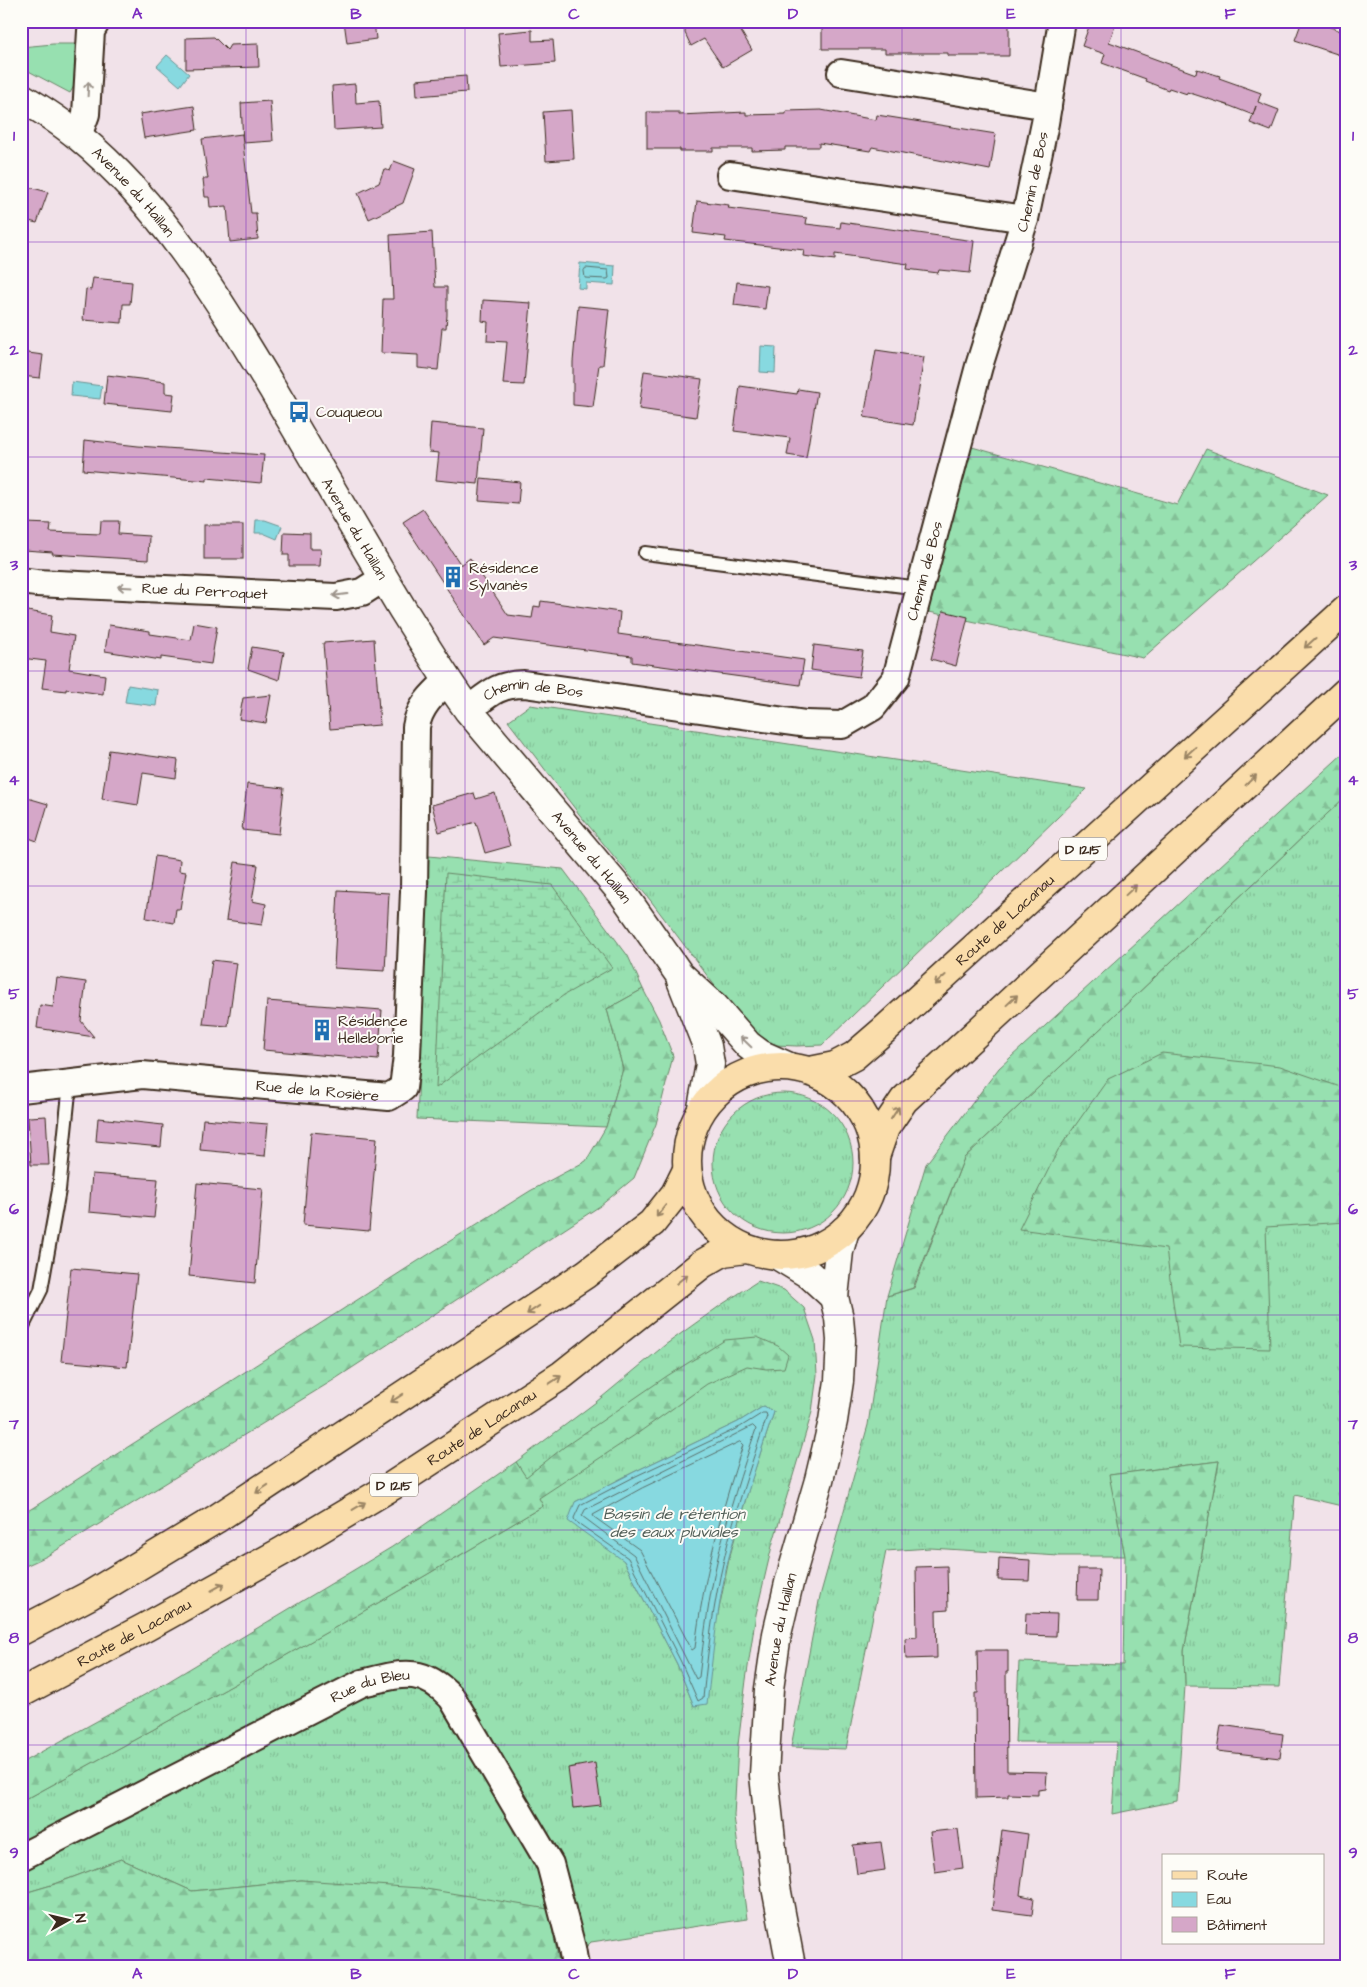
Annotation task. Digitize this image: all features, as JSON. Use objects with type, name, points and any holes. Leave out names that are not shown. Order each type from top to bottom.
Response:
[{"type":"main road","name":"Route de Lacanau","points":[[687,1170],[689,1138],[702,1108],[718,1089],[739,1076],[763,1068],[799,1069],[835,1066],[854,1056],[883,1032],[1346,610]]},
{"type":"main road","points":[[687,1170],[693,1195],[705,1218],[724,1236],[746,1248],[777,1255],[802,1253],[825,1244],[845,1230],[862,1208],[872,1183],[875,1156],[885,1128],[904,1100],[1346,692]]},
{"type":"main road","points":[[799,1069],[835,1084],[856,1104],[869,1128],[875,1156]]},
{"type":"main road","points":[[21,1631],[90,1595],[216,1520],[586,1274],[652,1224],[675,1194],[687,1170]]},
{"type":"main road","name":"Route de Lacanau","points":[[21,1693],[146,1627],[281,1552],[392,1486],[562,1375],[702,1264],[723,1252],[746,1248]]},
{"type":"street","points":[[78,136],[86,114],[91,31],[96,21]]},
{"type":"street","name":"Chemin de Bos","points":[[468,710],[494,689],[509,684],[524,684],[806,724],[842,725],[873,706],[896,678],[979,366],[1026,219],[1062,21]]},
{"type":"street","points":[[841,73],[1048,106]]},
{"type":"street","name":"Avenue du Haillan","points":[[21,98],[48,114],[78,136],[134,190],[165,225],[247,346],[447,681],[468,710],[623,894],[679,974],[714,1006],[748,1045],[760,1054],[799,1069]]},
{"type":"street","points":[[730,175],[1026,219]]},
{"type":"street","name":"Rue du Perroquet","points":[[21,581],[336,597],[362,592],[384,578]]},
{"type":"street","name":"Rue de la Rosière","points":[[21,1089],[142,1075],[389,1097],[403,1088],[407,1056],[414,891],[416,727],[418,716],[428,699],[447,681]]},
{"type":"street","name":"Avenue du Haillan","points":[[679,974],[707,1046],[710,1064],[702,1108]]},
{"type":"street","name":"Avenue du Haillan","points":[[791,1966],[776,1887],[764,1775],[769,1689],[777,1634],[789,1583],[819,1480],[834,1413],[839,1381],[840,1340],[839,1318],[834,1297],[839,1251],[845,1230]]},
{"type":"street","points":[[777,1255],[810,1275],[834,1297]]},
{"type":"street","name":"Rue du Bleu","points":[[21,1857],[362,1684],[398,1674],[419,1675],[440,1684],[452,1698],[550,1864],[572,1948],[574,1966]]},
{"type":"lane","points":[[645,553],[920,588]]},
{"type":"lane","points":[[21,1330],[41,1290],[59,1190],[70,1083]]},
{"type":"green space","points":[[75,44],[74,86],[70,93],[21,67],[21,47]]},
{"type":"green space","points":[[965,445],[1177,505],[1206,449],[1328,495],[1143,658],[920,610]]},
{"type":"green space","points":[[530,705],[1087,789],[822,1045],[775,1045],[752,1031],[730,1006],[651,901],[579,814],[508,721]]},
{"type":"green space","points":[[1346,751],[1346,796],[964,1158],[913,1288],[887,1296],[926,1164],[999,1068]]},
{"type":"green space","points":[[1346,796],[1346,1507],[1295,1495],[1279,1687],[1185,1686],[1184,1651],[1219,1461],[1110,1475],[1125,1556],[1059,1556],[930,1548],[886,1551],[846,1749],[791,1747],[820,1596],[868,1425],[887,1296],[914,1288],[964,1158]]},
{"type":"green space","points":[[429,856],[563,869],[628,956],[643,989],[607,1009],[623,1069],[606,1127],[417,1119]]},
{"type":"green space","points":[[446,873],[552,885],[612,968],[564,995],[436,1088]]},
{"type":"green space","points":[[643,989],[659,1020],[673,1056],[656,1124],[634,1178],[600,1206],[332,1381],[47,1556],[21,1568],[21,1514],[530,1191],[586,1161],[606,1127],[623,1069],[607,1009]]},
{"type":"green space","points":[[1162,1053],[1280,1066],[1346,1089],[1346,1222],[1266,1227],[1270,1349],[1179,1347],[1166,1249],[1019,1229],[1058,1150],[1108,1079]]},
{"type":"green space","points":[[783,1093],[810,1099],[822,1105],[832,1114],[841,1124],[847,1136],[853,1163],[847,1190],[841,1202],[832,1212],[822,1221],[810,1227],[783,1233],[756,1227],[744,1221],[734,1212],[725,1202],[719,1190],[713,1163],[719,1136],[725,1124],[734,1114],[744,1105],[756,1099]]},
{"type":"green space","points":[[758,1281],[784,1290],[804,1308],[815,1340],[817,1375],[812,1412],[772,1546],[756,1614],[746,1680],[738,1745],[734,1816],[747,1919],[591,1942],[568,1966],[560,1966],[548,1909],[301,1880],[192,1891],[121,1859],[55,1884],[21,1894],[21,1802],[284,1657],[543,1506],[516,1462],[596,1402],[665,1345]],"holes":[[[764,1406],[774,1412],[750,1484],[729,1559],[717,1619],[694,1706],[677,1664],[624,1561],[575,1502],[738,1422]]]},
{"type":"green space","points":[[757,1337],[778,1346],[788,1355],[784,1368],[766,1369],[747,1366],[707,1384],[641,1431],[539,1498],[543,1506],[284,1657],[21,1802],[21,1763],[166,1683],[392,1547],[516,1462],[526,1477],[564,1447],[667,1376],[725,1340]]},
{"type":"green space","points":[[1219,1461],[1184,1651],[1185,1686],[1177,1801],[1112,1814],[1117,1742],[1015,1742],[1019,1662],[1123,1665],[1125,1556],[1109,1475]]},
{"type":"green space","points":[[121,1859],[192,1891],[301,1880],[420,1888],[548,1909],[560,1966],[21,1966],[21,1894],[55,1884]]},
{"type":"water","points":[[167,55],[189,74],[180,86],[157,66]]},
{"type":"water","points":[[580,263],[615,266],[614,285],[586,283],[586,289],[578,288]]},
{"type":"water","points":[[761,346],[776,347],[775,373],[760,372]]},
{"type":"water","points":[[72,382],[102,386],[100,399],[71,396]]},
{"type":"water","points":[[256,520],[265,520],[282,526],[277,539],[263,533],[255,533]]},
{"type":"water","points":[[128,685],[158,690],[156,706],[125,702]]},
{"type":"water","name":"Bassin de rétention des eaux pluviales","points":[[764,1406],[774,1412],[729,1557],[718,1612],[707,1704],[694,1706],[677,1664],[624,1561],[568,1521],[575,1502],[738,1422]]},
{"type":"building","points":[[344,21],[374,21],[376,39],[347,43]]},
{"type":"building","points":[[686,21],[740,21],[736,23],[752,50],[723,67],[704,39],[691,46],[685,33]]},
{"type":"building","points":[[822,21],[1009,21],[1009,56],[948,56],[948,53],[885,53],[885,49],[822,49]]},
{"type":"building","points":[[1091,21],[1117,21],[1109,42],[1196,74],[1197,69],[1220,76],[1219,78],[1261,93],[1258,102],[1279,110],[1271,131],[1250,123],[1253,115],[1187,92],[1187,94],[1169,88],[1168,90],[1145,81],[1146,79],[1102,63],[1105,54],[1082,46]]},
{"type":"building","points":[[1302,21],[1314,21],[1346,33],[1346,57],[1295,40]]},
{"type":"building","points":[[532,30],[532,41],[553,40],[555,63],[501,67],[498,33]]},
{"type":"building","points":[[214,37],[227,50],[230,45],[258,44],[259,67],[186,69],[186,38]]},
{"type":"building","points":[[466,76],[467,92],[417,96],[416,80]]},
{"type":"building","points":[[355,84],[356,103],[379,101],[381,127],[334,130],[332,86]]},
{"type":"building","points":[[270,101],[273,141],[243,143],[241,103]]},
{"type":"building","points":[[194,106],[197,130],[144,138],[140,114]]},
{"type":"building","points":[[571,110],[574,159],[546,161],[543,112]]},
{"type":"building","points":[[821,110],[876,120],[877,115],[996,134],[990,170],[872,147],[870,151],[819,143],[819,147],[785,147],[785,150],[752,151],[752,148],[713,148],[713,151],[680,151],[680,149],[647,149],[647,112],[679,112],[679,115],[746,112],[746,115],[786,114],[786,111]]},
{"type":"building","points":[[242,134],[251,213],[256,213],[258,239],[230,242],[227,206],[210,207],[209,197],[205,197],[203,179],[208,179],[202,139]]},
{"type":"building","points":[[394,161],[415,169],[403,203],[369,219],[358,193],[379,183],[384,169],[390,171]]},
{"type":"building","points":[[21,185],[48,192],[37,223],[21,219]]},
{"type":"building","points":[[697,201],[729,205],[728,208],[807,218],[806,224],[840,228],[841,222],[974,241],[970,273],[939,270],[938,273],[907,269],[908,264],[835,254],[835,260],[803,256],[804,250],[725,241],[726,237],[693,233]]},
{"type":"building","points":[[432,232],[435,287],[447,287],[446,328],[442,328],[438,370],[418,368],[418,355],[381,353],[383,299],[393,299],[390,235]]},
{"type":"building","points":[[93,278],[132,282],[130,304],[123,304],[122,323],[83,320],[86,289],[91,290]]},
{"type":"building","points":[[737,282],[768,286],[765,309],[734,305]]},
{"type":"building","points":[[483,300],[531,303],[524,385],[503,384],[507,342],[487,341],[488,322],[482,321]]},
{"type":"building","points":[[578,306],[609,309],[603,365],[599,365],[593,407],[573,405],[573,362]]},
{"type":"building","points":[[876,350],[924,357],[913,425],[864,417]]},
{"type":"building","points":[[21,352],[43,355],[40,378],[21,376]]},
{"type":"building","points":[[644,371],[702,379],[696,417],[639,409]]},
{"type":"building","points":[[107,375],[165,382],[165,393],[174,394],[172,411],[104,404]]},
{"type":"building","points":[[740,386],[797,394],[798,389],[817,392],[806,458],[787,455],[790,438],[734,431]]},
{"type":"building","points":[[431,423],[483,428],[478,484],[436,480],[439,453],[429,452]]},
{"type":"building","points":[[85,440],[138,446],[264,455],[261,483],[207,478],[207,481],[83,470]]},
{"type":"building","points":[[481,478],[520,482],[518,504],[479,501]]},
{"type":"building","points":[[423,509],[461,565],[470,558],[508,615],[532,618],[534,606],[540,607],[541,601],[620,612],[618,634],[804,660],[800,685],[632,662],[632,656],[494,638],[484,645],[403,522]]},
{"type":"building","points":[[101,521],[119,521],[118,534],[149,536],[148,560],[52,554],[53,552],[24,550],[26,523],[51,524],[50,532],[100,534]]},
{"type":"building","points":[[204,525],[243,525],[243,559],[204,559]]},
{"type":"building","points":[[284,532],[310,533],[310,549],[321,549],[320,566],[289,566],[289,555],[283,555]]},
{"type":"building","points":[[21,610],[52,615],[50,632],[74,636],[69,669],[105,675],[103,694],[42,688],[46,661],[21,658]]},
{"type":"building","points":[[943,611],[968,617],[956,666],[931,659]]},
{"type":"building","points":[[194,623],[217,627],[211,664],[161,657],[161,660],[105,651],[109,625],[191,640]]},
{"type":"building","points":[[374,639],[380,725],[330,729],[323,643]]},
{"type":"building","points":[[814,645],[863,651],[859,677],[811,670]]},
{"type":"building","points":[[252,647],[284,652],[279,680],[248,669]]},
{"type":"building","points":[[271,695],[266,723],[239,719],[243,698]]},
{"type":"building","points":[[109,750],[178,760],[176,778],[143,773],[138,805],[102,799]]},
{"type":"building","points":[[247,784],[284,788],[279,834],[242,830]]},
{"type":"building","points":[[474,793],[476,799],[495,793],[510,846],[485,853],[476,822],[439,832],[432,805]]},
{"type":"building","points":[[21,796],[48,804],[37,841],[21,835]]},
{"type":"building","points":[[155,856],[180,860],[179,871],[186,872],[180,909],[176,909],[174,923],[146,918]]},
{"type":"building","points":[[235,862],[258,865],[252,901],[266,904],[262,925],[226,920]]},
{"type":"building","name":"Résidence Helleborie","points":[[338,890],[389,893],[385,971],[334,968]]},
{"type":"building","points":[[212,960],[237,963],[228,1026],[203,1024]]},
{"type":"building","points":[[57,978],[86,982],[81,1021],[94,1037],[37,1028],[40,1005],[53,1007]]},
{"type":"building","name":"Résidence Helleborie","points":[[267,1001],[382,1010],[378,1060],[263,1050]]},
{"type":"building","points":[[46,1116],[49,1165],[31,1165],[28,1118]]},
{"type":"building","points":[[98,1118],[163,1125],[161,1147],[96,1141]]},
{"type":"building","points":[[203,1119],[268,1124],[265,1156],[200,1150]]},
{"type":"building","points":[[311,1132],[377,1138],[369,1231],[303,1225]]},
{"type":"building","points":[[92,1174],[158,1179],[154,1218],[89,1212]]},
{"type":"building","points":[[197,1183],[263,1189],[255,1283],[189,1276]]},
{"type":"building","points":[[71,1268],[137,1274],[127,1367],[61,1361]]},
{"type":"building","points":[[999,1558],[1030,1560],[1029,1581],[998,1580]]},
{"type":"building","points":[[947,1566],[948,1610],[936,1611],[937,1658],[906,1659],[905,1638],[917,1637],[916,1567]]},
{"type":"building","points":[[1078,1569],[1099,1569],[1098,1600],[1077,1600]]},
{"type":"building","points":[[1026,1613],[1057,1614],[1056,1636],[1025,1635]]},
{"type":"building","points":[[977,1650],[1008,1650],[1008,1672],[1006,1672],[1007,1771],[1047,1772],[1046,1789],[1038,1790],[1038,1795],[1008,1794],[1008,1797],[976,1798],[975,1693],[978,1693]]},
{"type":"building","points":[[1221,1725],[1283,1734],[1280,1758],[1217,1751]]},
{"type":"building","points":[[595,1763],[601,1805],[573,1808],[568,1768]]},
{"type":"building","points":[[958,1829],[963,1868],[935,1872],[930,1832]]},
{"type":"building","points":[[1002,1830],[1028,1834],[1020,1895],[1034,1898],[1032,1915],[992,1910]]},
{"type":"building","points":[[881,1842],[885,1870],[857,1874],[853,1845]]},
{"type":"place","name":"Couqueou","points":[[299,412]]},
{"type":"place","name":"Résidence Sylvanès","points":[[453,577]]},
{"type":"place","name":"Résidence Helleborie","points":[[322,1030]]}]
